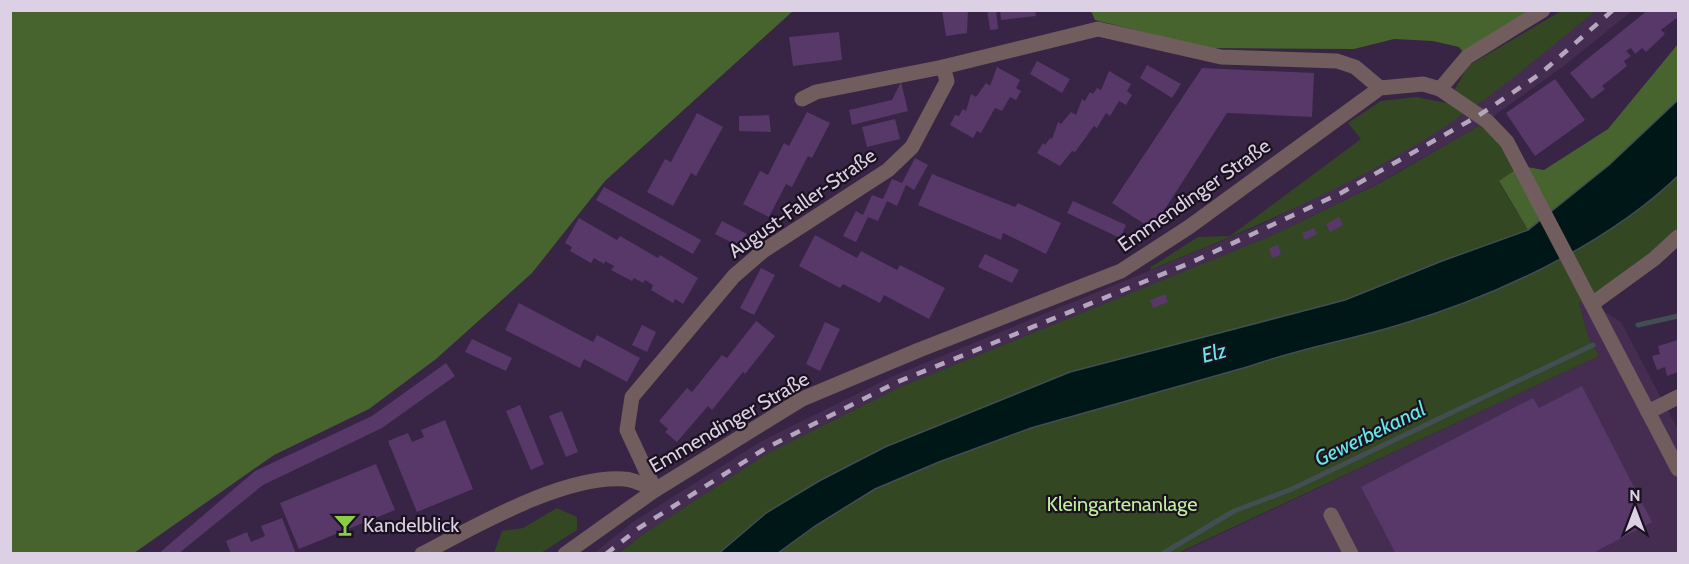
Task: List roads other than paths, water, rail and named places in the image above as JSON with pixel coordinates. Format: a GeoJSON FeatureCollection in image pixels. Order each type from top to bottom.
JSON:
{"type":"FeatureCollection","features":[{"type":"Feature","properties":{"kind":"street"},"geometry":{"type":"LineString","coordinates":[[1440,89],[1467,57],[1543,10]]}},
{"type":"Feature","properties":{"kind":"street"},"geometry":{"type":"LineString","coordinates":[[802,99],[816,92],[943,67],[1098,28],[1221,57],[1336,62],[1355,67],[1380,88],[1423,84],[1440,89],[1487,121],[1508,142],[1678,469]]}},
{"type":"Feature","properties":{"kind":"street","name":"August-Faller-Straße"},"geometry":{"type":"LineString","coordinates":[[655,490],[627,430],[632,397],[734,276],[763,251],[888,170],[912,147],[947,81],[943,67]]}},
{"type":"Feature","properties":{"kind":"street","name":"Emmendinger Straße"},"geometry":{"type":"LineString","coordinates":[[566,554],[655,490],[802,399],[919,350],[1121,271],[1189,227],[1380,88]]}},
{"type":"Feature","properties":{"kind":"street"},"geometry":{"type":"LineString","coordinates":[[1592,304],[1654,259],[1678,237]]}},
{"type":"Feature","properties":{"kind":"street"},"geometry":{"type":"LineString","coordinates":[[1647,412],[1678,398]]}},
{"type":"Feature","properties":{"kind":"street"},"geometry":{"type":"LineString","coordinates":[[422,554],[514,506],[596,480],[627,479],[655,490]]}},
{"type":"Feature","properties":{"kind":"street"},"geometry":{"type":"LineString","coordinates":[[1331,515],[1351,554]]}},
{"type":"Feature","properties":{"kind":"water","name":"Elz"},"geometry":{"type":"Polygon","coordinates":[[[1678,100],[1678,176],[1649,201],[1584,246],[1512,283],[1475,299],[1402,324],[1031,428],[939,462],[875,489],[815,526],[778,553],[718,554],[766,513],[819,481],[885,447],[1070,372],[1345,300],[1528,230],[1609,165],[1678,100]]]}},
{"type":"Feature","properties":{"kind":"waterway","name":"Gewerbekanal"},"geometry":{"type":"LineString","coordinates":[[1638,325],[1678,316]]}},
{"type":"Feature","properties":{"kind":"waterway","name":"Gewerbekanal"},"geometry":{"type":"LineString","coordinates":[[1162,554],[1234,511],[1292,489],[1593,345]]}},
{"type":"Feature","properties":{"kind":"railway"},"geometry":{"type":"LineString","coordinates":[[606,554],[639,528],[766,448],[895,383],[1190,263],[1341,193],[1478,116],[1540,74],[1613,10]]}},
{"type":"Feature","properties":{"kind":"place","name":"Kandelblick"},"geometry":{"type":"Point","coordinates":[345,525]}},
{"type":"Feature","properties":{"kind":"park label","name":"Kleingartenanlage"},"geometry":{"type":"Point","coordinates":[1122,504]}}]}
